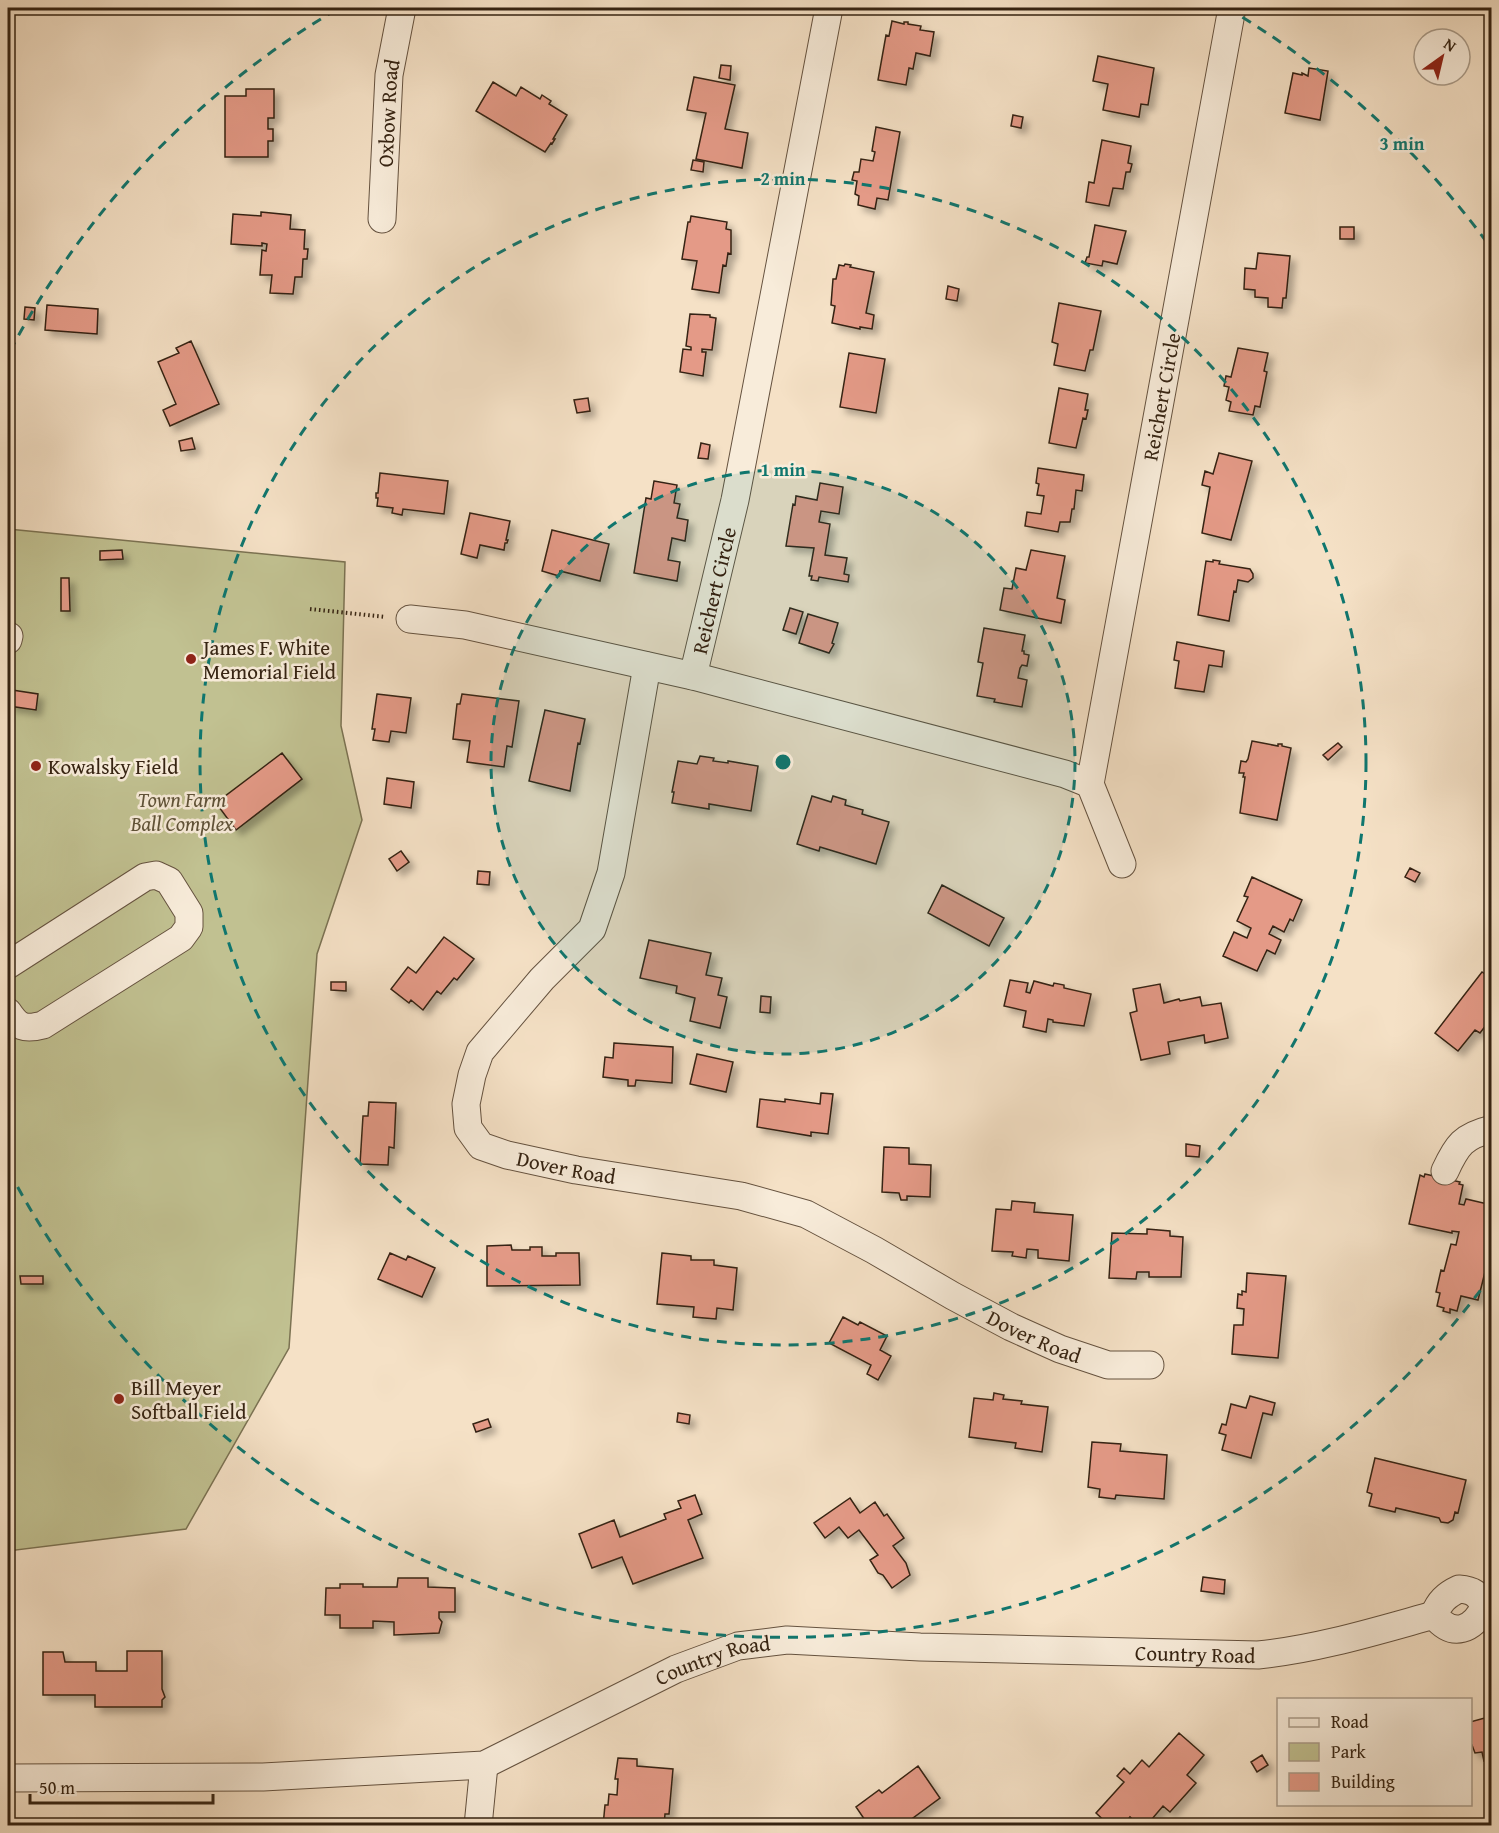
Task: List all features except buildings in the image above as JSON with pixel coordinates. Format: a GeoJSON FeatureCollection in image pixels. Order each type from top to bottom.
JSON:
{"type":"FeatureCollection","features":[{"type":"Feature","properties":{"kind":"street","name":"Oxbow Road"},"geometry":{"type":"LineString","coordinates":[[382,219],[388,75],[402,8]]}},
{"type":"Feature","properties":{"kind":"street","name":"Reichert Circle"},"geometry":{"type":"LineString","coordinates":[[693,676],[735,500],[829,8]]}},
{"type":"Feature","properties":{"kind":"street","name":"Reichert Circle"},"geometry":{"type":"LineString","coordinates":[[410,619],[465,625],[693,676],[1065,774],[1090,784],[1232,8]]}},
{"type":"Feature","properties":{"kind":"street","name":"Dover Road"},"geometry":{"type":"LineString","coordinates":[[647,666],[611,873],[592,929],[542,979],[480,1052],[466,1104],[468,1128],[481,1146],[507,1155],[576,1170],[741,1196],[806,1214],[962,1301],[1060,1349],[1108,1365],[1150,1365]]}},
{"type":"Feature","properties":{"kind":"street"},"geometry":{"type":"LineString","coordinates":[[1090,784],[1122,864]]}},
{"type":"Feature","properties":{"kind":"street"},"geometry":{"type":"LineString","coordinates":[[8,965],[145,877],[156,875],[169,881],[189,913],[189,927],[181,938],[43,1025],[30,1029],[16,1024],[8,1012]]}},
{"type":"Feature","properties":{"kind":"street"},"geometry":{"type":"LineString","coordinates":[[1445,1171],[1454,1152],[1465,1138],[1491,1129]]}},
{"type":"Feature","properties":{"kind":"street","name":"Country Road"},"geometry":{"type":"LineString","coordinates":[[8,1778],[263,1777],[484,1765],[676,1669],[738,1646],[787,1640],[920,1647],[1257,1655],[1289,1652],[1344,1640],[1434,1616]]}},
{"type":"Feature","properties":{"kind":"street"},"geometry":{"type":"LineString","coordinates":[[478,1826],[484,1765]]}},
{"type":"Feature","properties":{"kind":"path"},"geometry":{"type":"LineString","coordinates":[[310,609],[410,619]]}},
{"type":"Feature","properties":{"kind":"green space","name":"Town Farm Ball Complex"},"geometry":{"type":"Polygon","coordinates":[[[8,529],[345,562],[341,726],[362,820],[317,954],[289,1348],[186,1529],[8,1551],[8,529]]]}},
{"type":"Feature","properties":{"kind":"place","name":"James F. White Memorial Field"},"geometry":{"type":"Point","coordinates":[191,659]}},
{"type":"Feature","properties":{"kind":"place","name":"Kowalsky Field"},"geometry":{"type":"Point","coordinates":[36,766]}},
{"type":"Feature","properties":{"kind":"place","name":"Bill Meyer Softball Field"},"geometry":{"type":"Point","coordinates":[119,1399]}}]}
